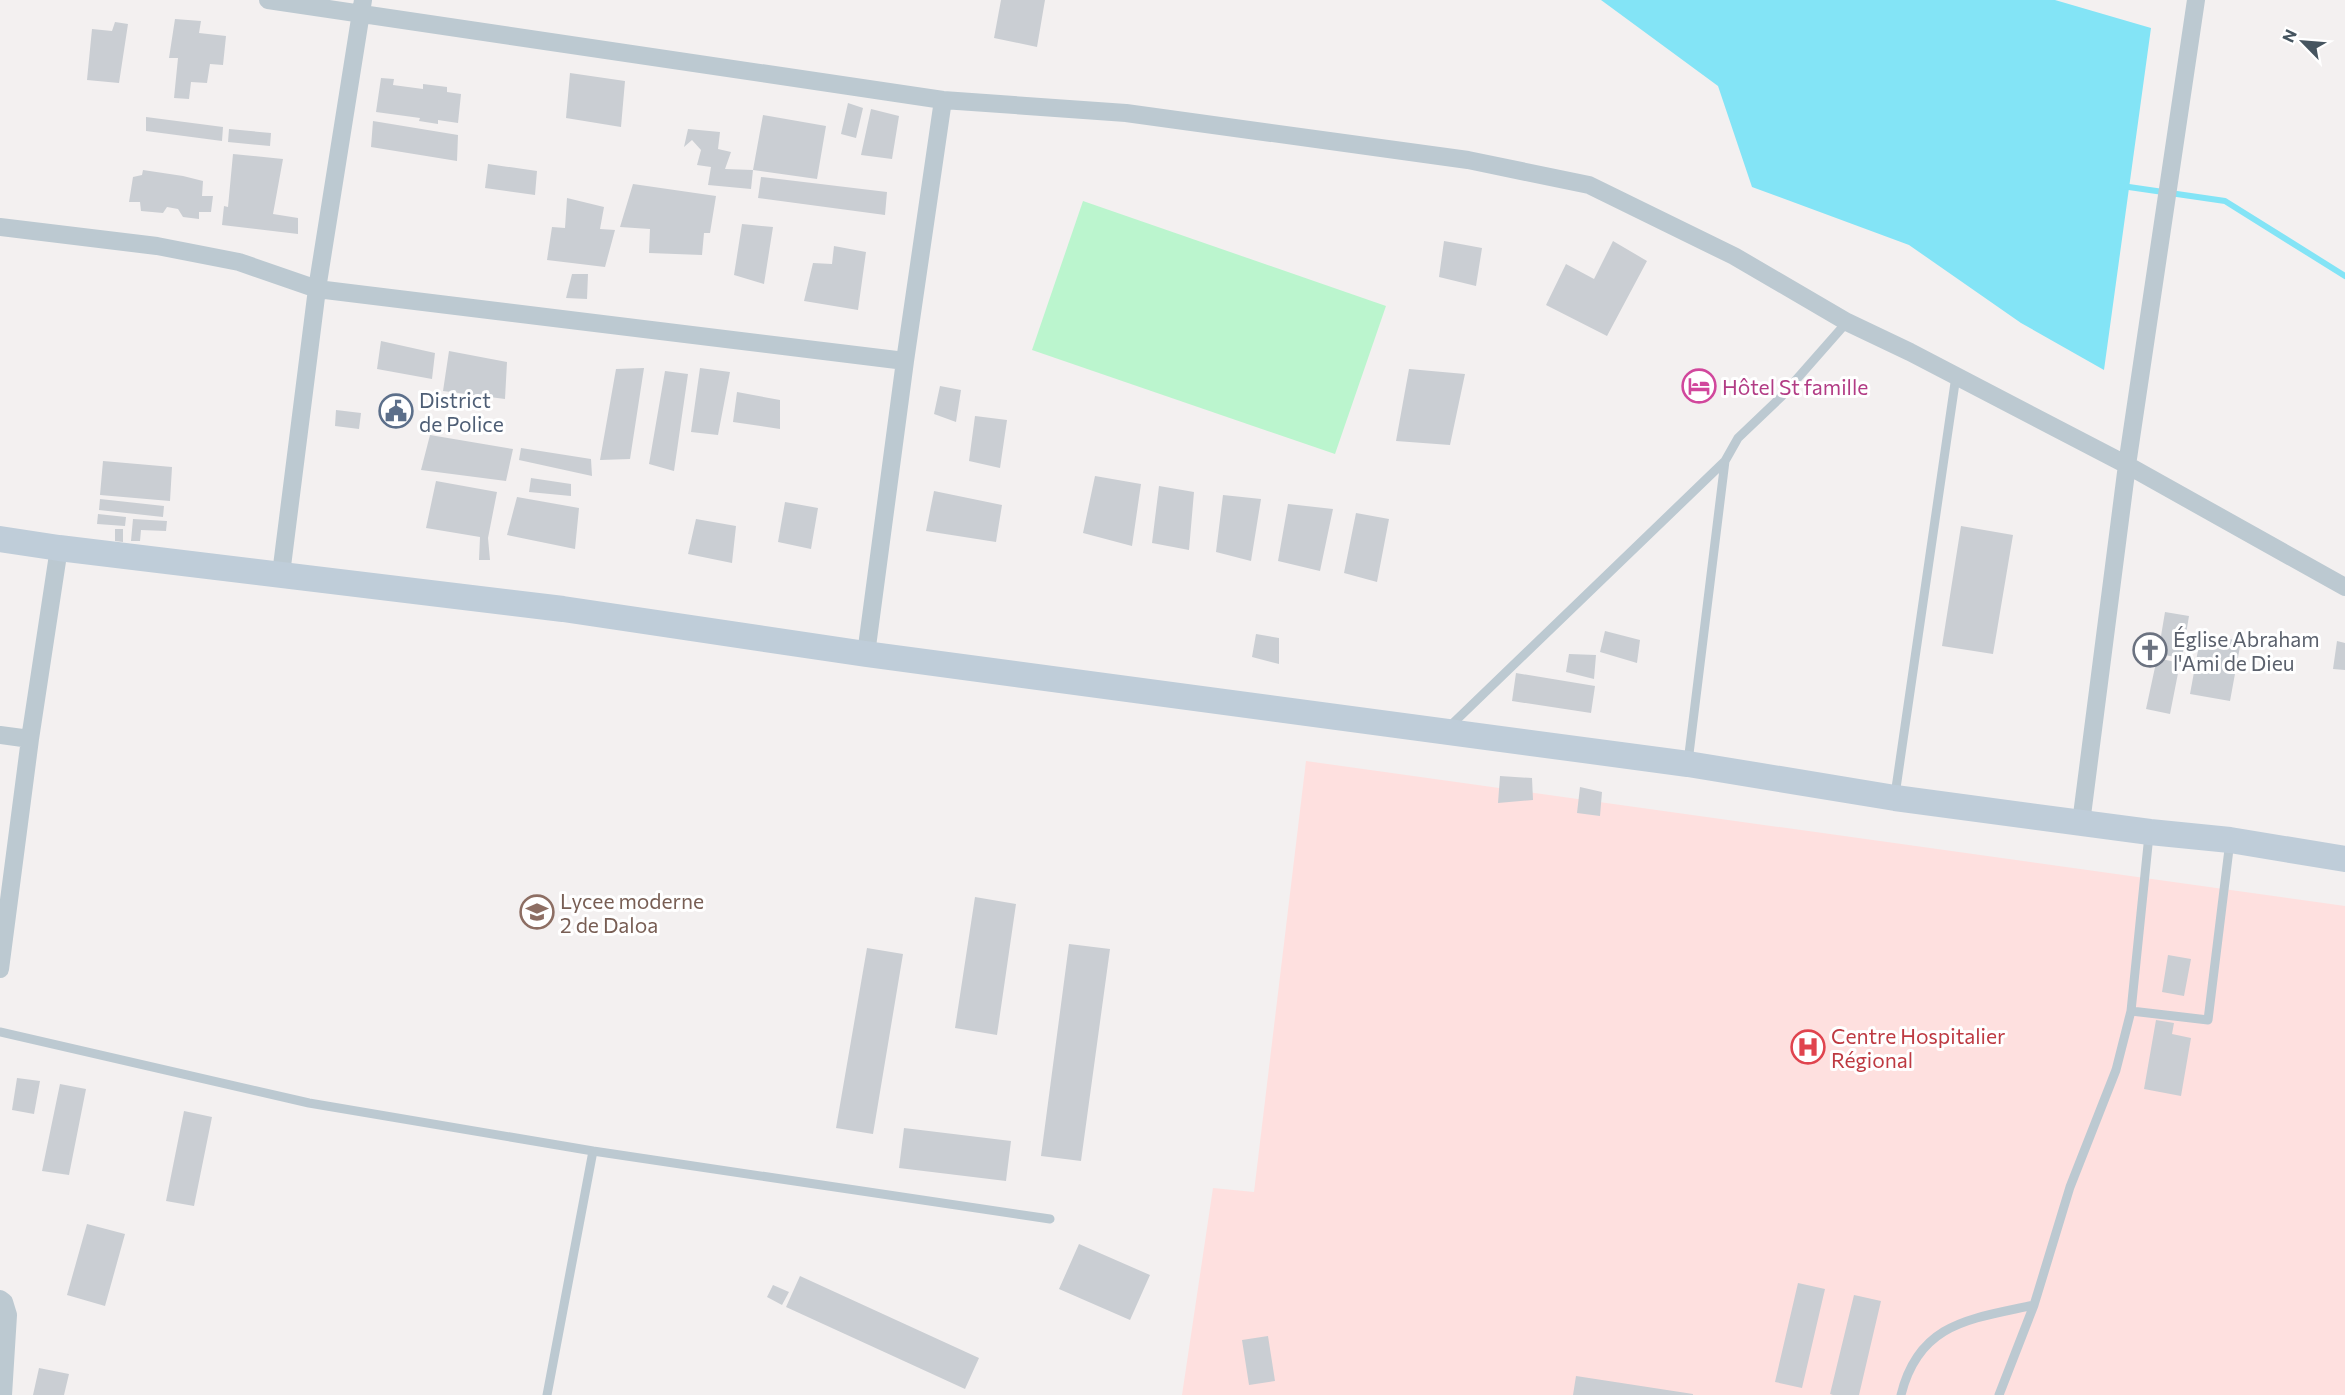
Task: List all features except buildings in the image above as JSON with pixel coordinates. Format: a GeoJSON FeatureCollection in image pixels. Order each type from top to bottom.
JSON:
{"type":"FeatureCollection","features":[{"type":"Feature","properties":{"kind":"street"},"geometry":{"type":"LineString","coordinates":[[268,0],[362,7],[944,100],[1126,113],[1468,160],[1550,175],[1589,185],[1734,256],[1847,322],[2127,465],[2345,587]]}},
{"type":"Feature","properties":{"kind":"street"},"geometry":{"type":"LineString","coordinates":[[2081,824],[2127,465],[2196,0]]}},
{"type":"Feature","properties":{"kind":"street"},"geometry":{"type":"LineString","coordinates":[[282,574],[317,289],[362,7]]}},
{"type":"Feature","properties":{"kind":"street"},"geometry":{"type":"LineString","coordinates":[[866,654],[905,361],[944,100]]}},
{"type":"Feature","properties":{"kind":"street"},"geometry":{"type":"LineString","coordinates":[[0,227],[169,248],[239,262],[317,289],[905,361]]}},
{"type":"Feature","properties":{"kind":"street"},"geometry":{"type":"LineString","coordinates":[[0,539],[563,609],[866,654],[1688,764],[1895,798],[2081,824],[2230,840],[2345,859]]}},
{"type":"Feature","properties":{"kind":"street"},"geometry":{"type":"LineString","coordinates":[[0,969],[30,739],[59,548]]}},
{"type":"Feature","properties":{"kind":"street"},"geometry":{"type":"LineString","coordinates":[[0,735],[30,739]]}},
{"type":"Feature","properties":{"kind":"street"},"geometry":{"type":"LineString","coordinates":[[0,1299],[8,1315],[3,1395]]}},
{"type":"Feature","properties":{"kind":"lane"},"geometry":{"type":"LineString","coordinates":[[1444,732],[1725,461],[1738,438],[1781,397],[1847,322]]}},
{"type":"Feature","properties":{"kind":"lane"},"geometry":{"type":"LineString","coordinates":[[1895,798],[1956,376]]}},
{"type":"Feature","properties":{"kind":"lane"},"geometry":{"type":"LineString","coordinates":[[1688,764],[1707,624],[1725,461]]}},
{"type":"Feature","properties":{"kind":"lane"},"geometry":{"type":"LineString","coordinates":[[1999,1395],[2034,1305],[2070,1187],[2116,1070],[2131,1011],[2150,832]]}},
{"type":"Feature","properties":{"kind":"lane"},"geometry":{"type":"LineString","coordinates":[[2131,1011],[2208,1020],[2230,840]]}},
{"type":"Feature","properties":{"kind":"lane"},"geometry":{"type":"LineString","coordinates":[[0,1032],[309,1103],[593,1151],[1050,1220]]}},
{"type":"Feature","properties":{"kind":"lane"},"geometry":{"type":"LineString","coordinates":[[547,1395],[593,1151]]}},
{"type":"Feature","properties":{"kind":"lane"},"geometry":{"type":"LineString","coordinates":[[1901,1395],[1915,1359],[1940,1333],[1963,1321],[2034,1305]]}},
{"type":"Feature","properties":{"kind":"shaded area","name":"Centre Hospitalier Régional"},"geometry":{"type":"Polygon","coordinates":[[[1306,761],[2345,906],[2345,1395],[1182,1395],[1213,1188],[1254,1192],[1306,761]]]}},
{"type":"Feature","properties":{"kind":"green space"},"geometry":{"type":"Polygon","coordinates":[[[1083,201],[1386,306],[1335,454],[1032,350],[1083,201]]]}},
{"type":"Feature","properties":{"kind":"water"},"geometry":{"type":"Polygon","coordinates":[[[1601,0],[2055,0],[2151,28],[2104,370],[2021,323],[1909,245],[1752,187],[1718,86],[1601,0]]]}},
{"type":"Feature","properties":{"kind":"waterway"},"geometry":{"type":"LineString","coordinates":[[2122,186],[2225,201],[2345,276]]}},
{"type":"Feature","properties":{"kind":"place","name":"Hôtel St famille"},"geometry":{"type":"Point","coordinates":[1699,386]}},
{"type":"Feature","properties":{"kind":"place","name":"District de Police"},"geometry":{"type":"Point","coordinates":[396,411]}},
{"type":"Feature","properties":{"kind":"place","name":"Église Abraham l'Ami de Dieu"},"geometry":{"type":"Point","coordinates":[2150,650]}},
{"type":"Feature","properties":{"kind":"place","name":"Lycee moderne 2 de Daloa"},"geometry":{"type":"Point","coordinates":[537,912]}},
{"type":"Feature","properties":{"kind":"place","name":"Centre Hospitalier Régional"},"geometry":{"type":"Point","coordinates":[1808,1047]}}]}
